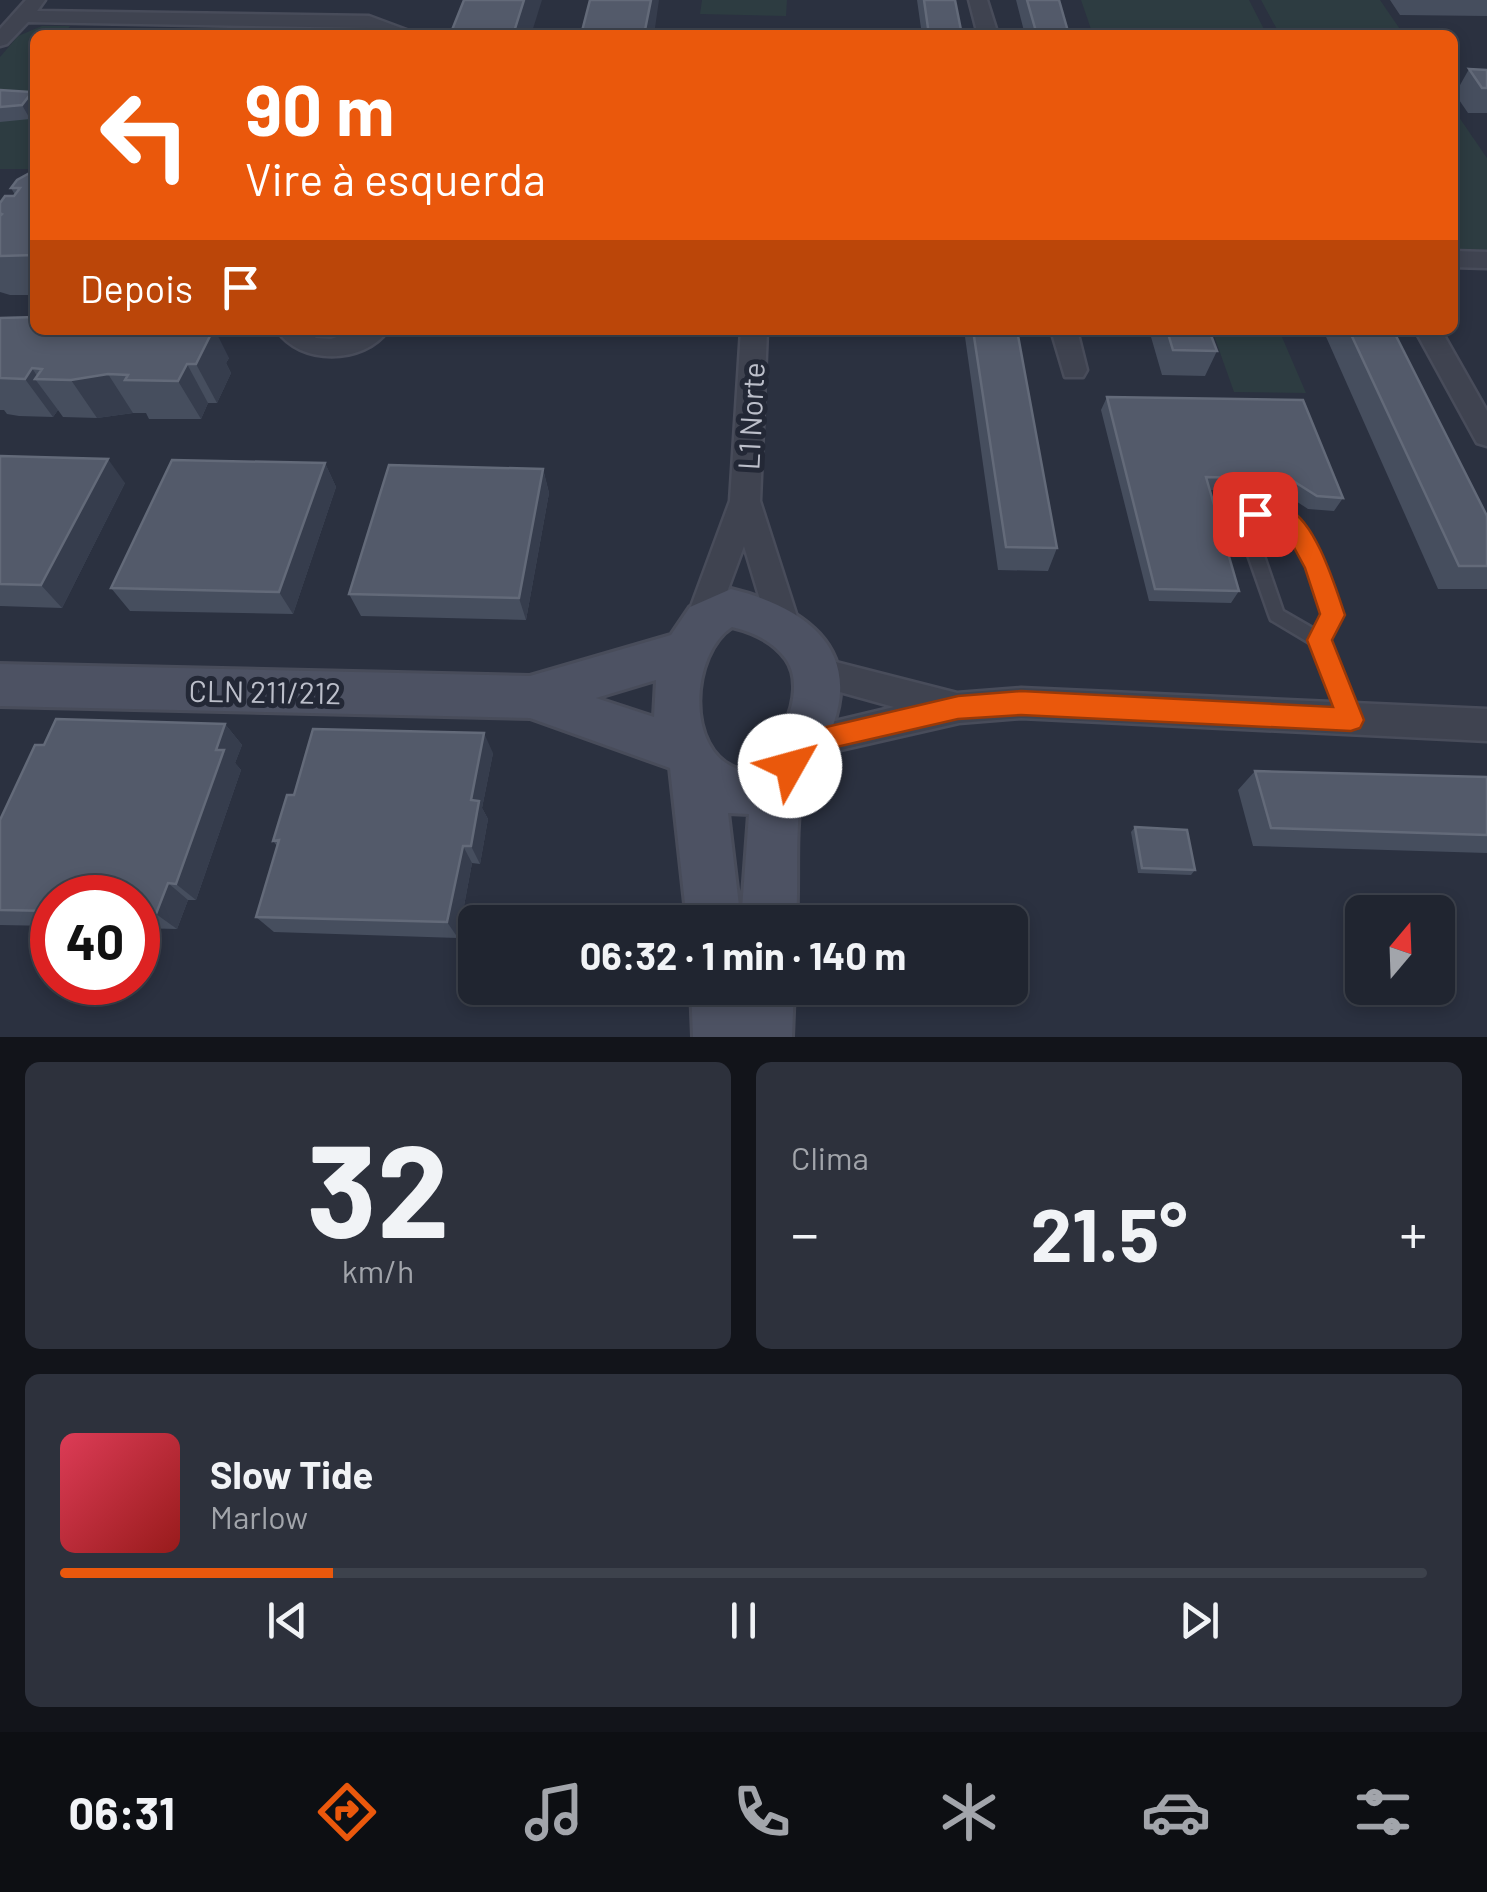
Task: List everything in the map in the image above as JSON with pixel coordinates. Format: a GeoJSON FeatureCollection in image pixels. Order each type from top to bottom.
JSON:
{"type":"FeatureCollection","features":[{"type":"Feature","properties":{"kind":"street"},"geometry":{"type":"LineString","coordinates":[[978,0],[987,30]]}},
{"type":"Feature","properties":{"kind":"street"},"geometry":{"type":"LineString","coordinates":[[0,40],[29,8],[369,22],[394,30]]}},
{"type":"Feature","properties":{"kind":"street"},"geometry":{"type":"LineString","coordinates":[[287,30],[298,20]]}},
{"type":"Feature","properties":{"kind":"street"},"geometry":{"type":"LineString","coordinates":[[1458,259],[1487,260]]}},
{"type":"Feature","properties":{"kind":"street"},"geometry":{"type":"LineString","coordinates":[[294,335],[297,340],[324,348],[356,342],[367,335]]}},
{"type":"Feature","properties":{"kind":"street","name":"L1 Norte"},"geometry":{"type":"LineString","coordinates":[[695,635],[745,501],[754,335]]}},
{"type":"Feature","properties":{"kind":"street"},"geometry":{"type":"LineString","coordinates":[[1065,335],[1074,370]]}},
{"type":"Feature","properties":{"kind":"street"},"geometry":{"type":"LineString","coordinates":[[1431,335],[1487,436]]}},
{"type":"Feature","properties":{"kind":"street","name":"L1 Norte"},"geometry":{"type":"LineString","coordinates":[[745,501],[784,626]]}},
{"type":"Feature","properties":{"kind":"street"},"geometry":{"type":"LineString","coordinates":[[711,905],[690,763],[675,699],[695,635],[732,608],[754,612],[784,626],[810,653],[816,672],[816,696],[789,761],[771,905]]}},
{"type":"Feature","properties":{"kind":"street","name":"CLN 211/212"},"geometry":{"type":"LineString","coordinates":[[530,697],[695,635]]}},
{"type":"Feature","properties":{"kind":"street"},"geometry":{"type":"LineString","coordinates":[[816,672],[958,708]]}},
{"type":"Feature","properties":{"kind":"street","name":"CLN 211/212"},"geometry":{"type":"LineString","coordinates":[[0,685],[530,697],[690,763]]}},
{"type":"Feature","properties":{"kind":"street"},"geometry":{"type":"LineString","coordinates":[[690,763],[734,793],[753,792],[789,761],[958,708],[1021,703],[1487,725]]}},
{"type":"Feature","properties":{"kind":"street"},"geometry":{"type":"LineString","coordinates":[[721,1005],[722,1037]]}},
{"type":"Feature","properties":{"kind":"street"},"geometry":{"type":"LineString","coordinates":[[763,1037],[765,1005]]}},
{"type":"Feature","properties":{"kind":"lane"},"geometry":{"type":"LineString","coordinates":[[1320,640],[1332,615],[1316,567],[1292,523],[1280,516],[1255,514],[1244,521],[1246,535],[1276,615],[1320,640],[1351,720]]}},
{"type":"Feature","properties":{"kind":"shaded area"},"geometry":{"type":"Polygon","coordinates":[[[702,0],[787,0],[786,16],[700,14],[702,0]]]}},
{"type":"Feature","properties":{"kind":"shaded area"},"geometry":{"type":"Polygon","coordinates":[[[1081,0],[1249,0],[1264,30],[1091,30],[1081,0]]]}},
{"type":"Feature","properties":{"kind":"shaded area"},"geometry":{"type":"Polygon","coordinates":[[[1261,0],[1380,0],[1401,30],[1277,30],[1261,0]]]}},
{"type":"Feature","properties":{"kind":"shaded area"},"geometry":{"type":"Polygon","coordinates":[[[42,26],[70,26],[67,30],[32,30],[42,26]]]}},
{"type":"Feature","properties":{"kind":"shaded area"},"geometry":{"type":"Polygon","coordinates":[[[30,31],[30,169],[0,169],[0,57],[18,36],[30,31]]]}},
{"type":"Feature","properties":{"kind":"shaded area"},"geometry":{"type":"Polygon","coordinates":[[[1458,116],[1487,158],[1487,253],[1458,252],[1458,116]]]}},
{"type":"Feature","properties":{"kind":"shaded area"},"geometry":{"type":"Polygon","coordinates":[[[1214,335],[1281,335],[1306,393],[1234,392],[1214,335]]]}},
{"type":"Feature","properties":{"kind":"building"},"geometry":{"type":"Polygon","coordinates":[[[464,0],[524,0],[515,30],[452,30],[464,0]]]}},
{"type":"Feature","properties":{"kind":"building"},"geometry":{"type":"Polygon","coordinates":[[[590,0],[651,0],[645,30],[582,30],[590,0]]]}},
{"type":"Feature","properties":{"kind":"building"},"geometry":{"type":"Polygon","coordinates":[[[924,0],[955,0],[961,30],[928,30],[924,0]]]}},
{"type":"Feature","properties":{"kind":"building"},"geometry":{"type":"Polygon","coordinates":[[[1027,0],[1059,0],[1068,30],[1036,30],[1027,0]]]}},
{"type":"Feature","properties":{"kind":"building"},"geometry":{"type":"Polygon","coordinates":[[[1469,69],[1487,70],[1487,88],[1482,88],[1469,69]]]}},
{"type":"Feature","properties":{"kind":"building"},"geometry":{"type":"Polygon","coordinates":[[[0,90],[30,92],[22,105],[0,107],[0,90]]]}},
{"type":"Feature","properties":{"kind":"building"},"geometry":{"type":"Polygon","coordinates":[[[30,173],[30,255],[0,256],[0,203],[20,188],[11,188],[30,173]]]}},
{"type":"Feature","properties":{"kind":"building"},"geometry":{"type":"Polygon","coordinates":[[[30,317],[30,335],[210,335],[196,364],[187,364],[178,381],[125,380],[128,375],[108,374],[71,380],[35,379],[42,369],[32,368],[25,379],[0,378],[0,318],[30,317]]]}},
{"type":"Feature","properties":{"kind":"building"},"geometry":{"type":"Polygon","coordinates":[[[974,335],[1018,335],[1057,548],[1006,547],[974,335]]]}},
{"type":"Feature","properties":{"kind":"building"},"geometry":{"type":"Polygon","coordinates":[[[1168,335],[1211,335],[1217,351],[1173,350],[1168,335]]]}},
{"type":"Feature","properties":{"kind":"building"},"geometry":{"type":"Polygon","coordinates":[[[1351,335],[1396,335],[1487,516],[1487,566],[1459,566],[1351,335]]]}},
{"type":"Feature","properties":{"kind":"building"},"geometry":{"type":"Polygon","coordinates":[[[1107,397],[1303,400],[1343,498],[1317,496],[1290,479],[1206,477],[1239,591],[1155,589],[1107,397]]]}},
{"type":"Feature","properties":{"kind":"building"},"geometry":{"type":"Polygon","coordinates":[[[0,456],[108,459],[41,585],[0,584],[0,456]]]}},
{"type":"Feature","properties":{"kind":"building"},"geometry":{"type":"Polygon","coordinates":[[[172,460],[325,463],[279,592],[111,588],[172,460]]]}},
{"type":"Feature","properties":{"kind":"building"},"geometry":{"type":"Polygon","coordinates":[[[389,465],[543,469],[519,598],[349,594],[389,465]]]}},
{"type":"Feature","properties":{"kind":"building"},"geometry":{"type":"Polygon","coordinates":[[[56,719],[225,724],[216,750],[224,750],[176,884],[168,883],[160,904],[160,875],[30,875],[30,911],[0,910],[0,820],[35,745],[44,745],[56,719]]]}},
{"type":"Feature","properties":{"kind":"building"},"geometry":{"type":"Polygon","coordinates":[[[313,729],[484,733],[471,800],[479,801],[471,846],[463,846],[447,922],[256,917],[279,840],[273,841],[287,795],[294,795],[313,729]]]}},
{"type":"Feature","properties":{"kind":"building"},"geometry":{"type":"Polygon","coordinates":[[[1255,771],[1487,777],[1487,835],[1271,828],[1255,771]]]}},
{"type":"Feature","properties":{"kind":"building"},"geometry":{"type":"Polygon","coordinates":[[[1135,827],[1187,830],[1195,870],[1142,868],[1135,827]]]}},
{"type":"Feature","properties":{"kind":"route"},"geometry":{"type":"LineString","coordinates":[[790,766],[802,743],[958,708],[1021,703],[1351,720],[1320,640],[1332,615],[1316,567],[1292,523],[1280,516],[1255,514]]}}]}
